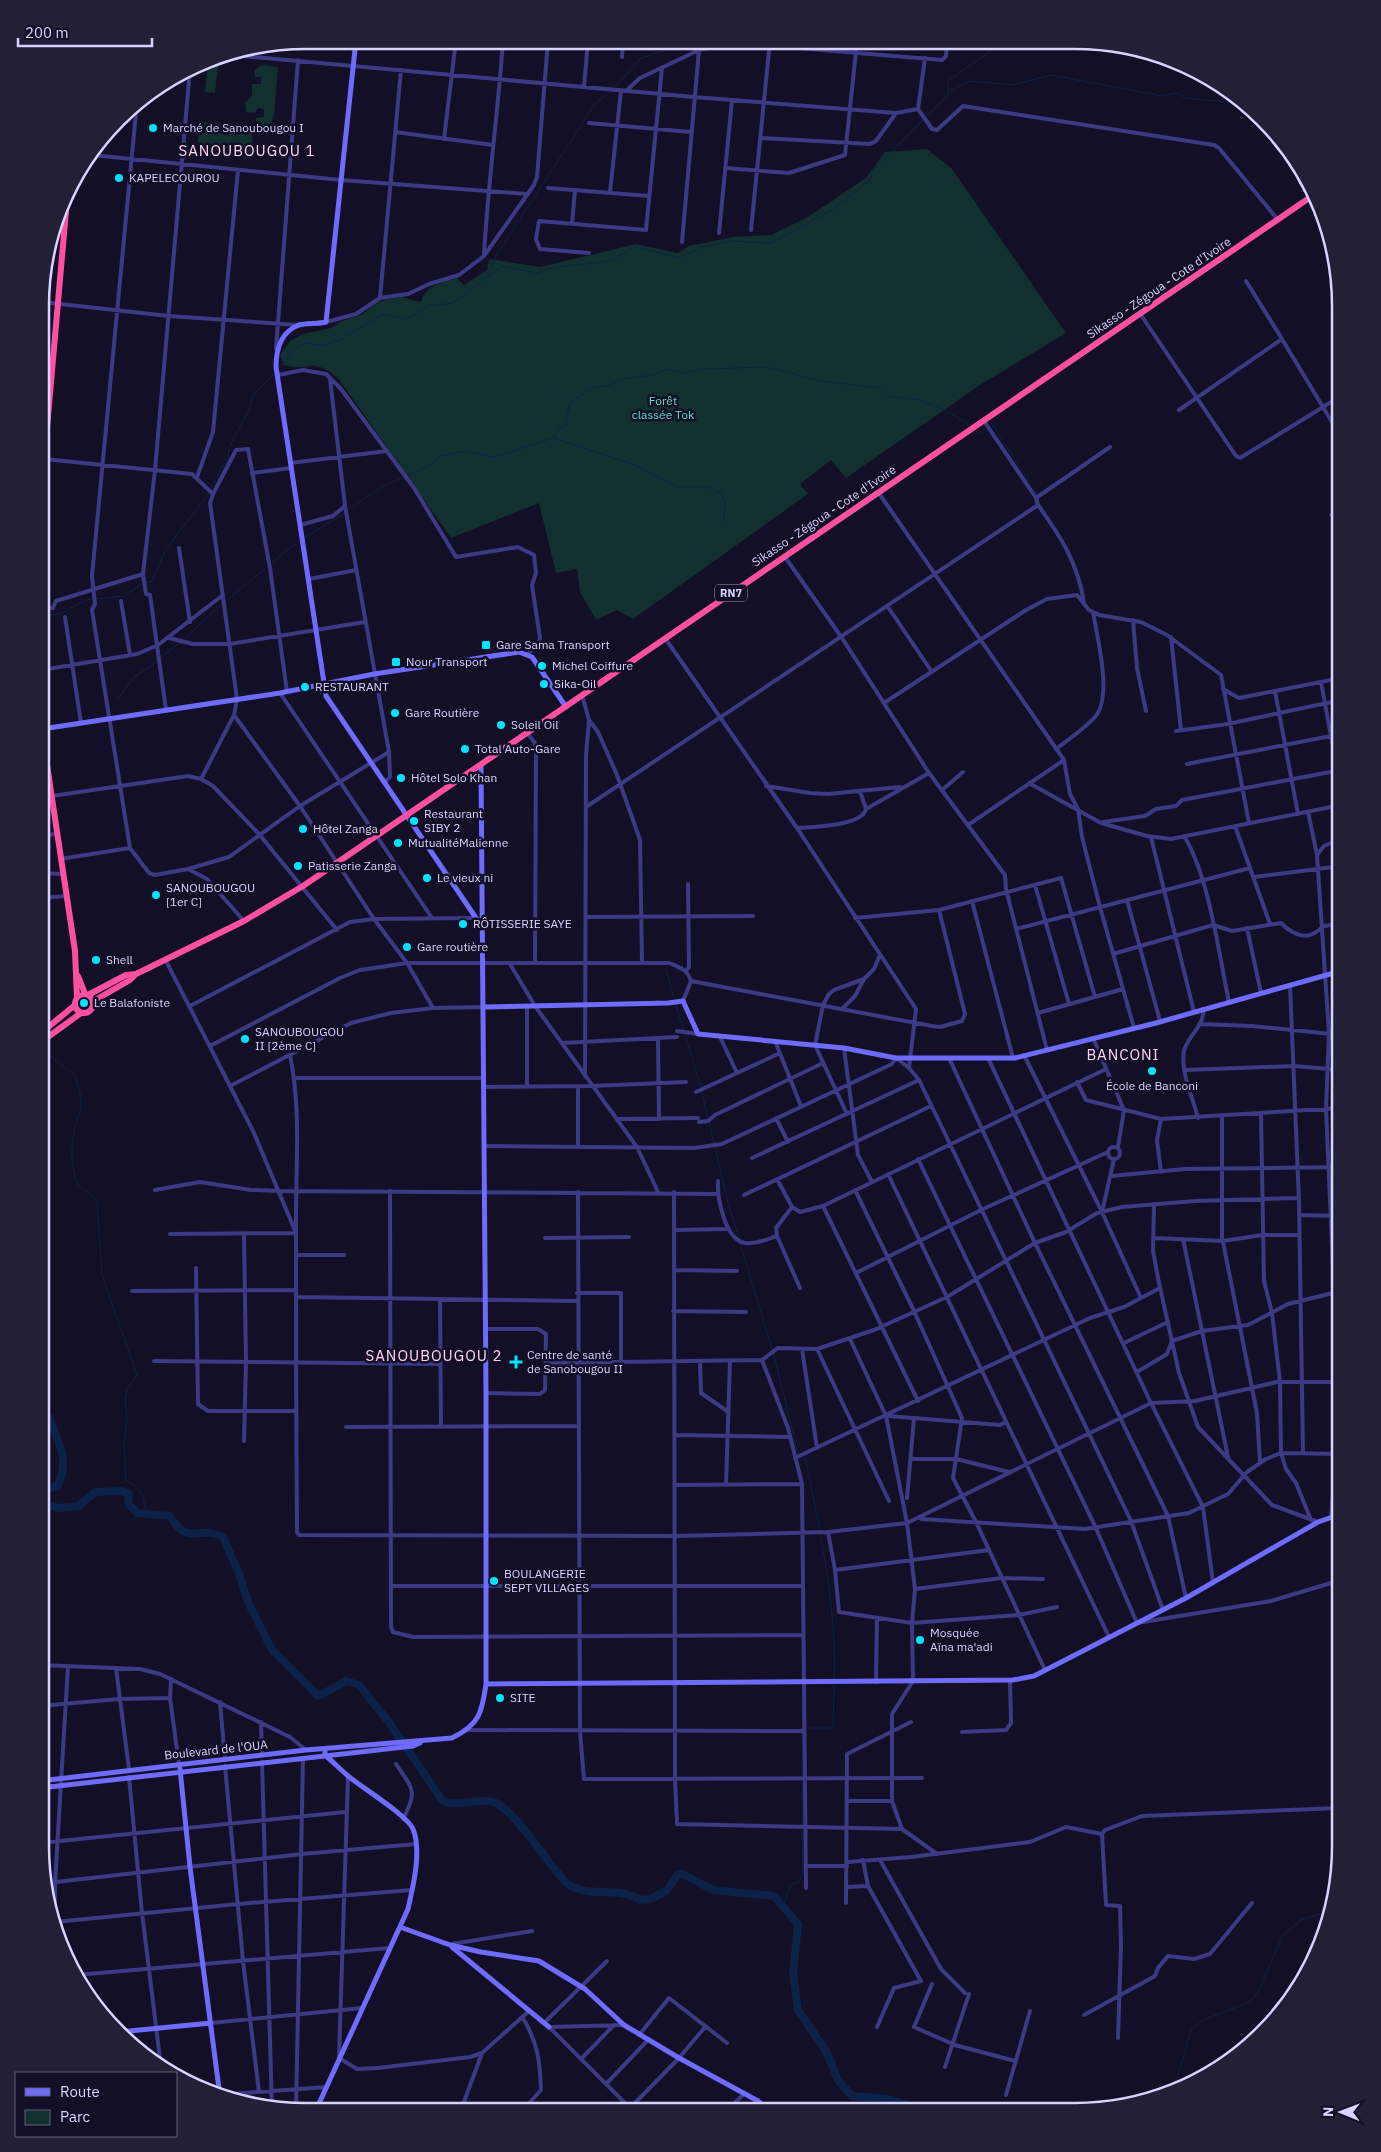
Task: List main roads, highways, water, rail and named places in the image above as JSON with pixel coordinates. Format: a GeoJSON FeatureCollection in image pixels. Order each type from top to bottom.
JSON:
{"type":"FeatureCollection","features":[{"type":"Feature","properties":{"kind":"highway","name":"Sikasso - Zégoua - Cote d'Ivoire"},"geometry":{"type":"LineString","coordinates":[[136,974],[244,921],[303,886],[1309,198]]}},
{"type":"Feature","properties":{"kind":"highway"},"geometry":{"type":"LineString","coordinates":[[49,389],[58,303],[63,220]]}},
{"type":"Feature","properties":{"kind":"highway"},"geometry":{"type":"LineString","coordinates":[[49,785],[75,951],[77,972],[76,1002],[81,1013]]}},
{"type":"Feature","properties":{"kind":"highway"},"geometry":{"type":"LineString","coordinates":[[77,972],[86,996],[92,1002]]}},
{"type":"Feature","properties":{"kind":"highway","name":"RN7"},"geometry":{"type":"LineString","coordinates":[[49,1026],[76,1002],[86,996],[126,975],[136,974]]}},
{"type":"Feature","properties":{"kind":"highway","name":"RN7"},"geometry":{"type":"LineString","coordinates":[[49,1036],[81,1013],[89,1012],[92,1002],[130,980],[136,974]]}},
{"type":"Feature","properties":{"kind":"waterway"},"geometry":{"type":"LineString","coordinates":[[615,87],[641,58],[668,49]]}},
{"type":"Feature","properties":{"kind":"waterway"},"geometry":{"type":"LineString","coordinates":[[279,368],[296,348],[305,343],[322,345],[340,340],[383,314],[407,319],[429,306],[453,303],[502,266],[538,273],[561,267],[607,261],[635,247],[679,258],[701,247],[732,241],[772,243],[835,208],[869,181],[872,171],[948,95],[948,81],[993,49]]}},
{"type":"Feature","properties":{"kind":"waterway"},"geometry":{"type":"LineString","coordinates":[[949,91],[969,81],[1013,85],[1051,75],[1162,96],[1176,93],[1186,98],[1233,103]]}},
{"type":"Feature","properties":{"kind":"waterway"},"geometry":{"type":"LineString","coordinates":[[489,275],[495,257],[595,104],[612,90]]}},
{"type":"Feature","properties":{"kind":"waterway"},"geometry":{"type":"LineString","coordinates":[[553,438],[559,429],[567,425],[566,418],[571,402],[594,387],[607,386],[627,378],[654,375],[667,369],[685,373],[702,369],[767,367],[820,381],[880,388],[888,396],[919,400],[940,408],[964,421],[968,426]]}},
{"type":"Feature","properties":{"kind":"waterway"},"geometry":{"type":"LineString","coordinates":[[146,583],[152,581],[166,549],[206,497],[228,458],[229,448],[249,409],[253,395],[275,373]]}},
{"type":"Feature","properties":{"kind":"waterway"},"geometry":{"type":"LineString","coordinates":[[992,425],[1037,494]]}},
{"type":"Feature","properties":{"kind":"waterway"},"geometry":{"type":"LineString","coordinates":[[973,433],[980,434],[986,429]]}},
{"type":"Feature","properties":{"kind":"waterway"},"geometry":{"type":"LineString","coordinates":[[348,510],[382,487],[433,464],[437,457],[465,451],[495,457],[553,438],[635,465],[677,487],[707,487],[722,494],[725,502],[724,522]]}},
{"type":"Feature","properties":{"kind":"waterway"},"geometry":{"type":"LineString","coordinates":[[304,538],[345,513]]}},
{"type":"Feature","properties":{"kind":"waterway"},"geometry":{"type":"LineString","coordinates":[[270,564],[300,540]]}},
{"type":"Feature","properties":{"kind":"waterway"},"geometry":{"type":"LineString","coordinates":[[226,601],[267,567]]}},
{"type":"Feature","properties":{"kind":"waterway"},"geometry":{"type":"LineString","coordinates":[[49,615],[60,614],[85,600],[124,596],[142,584]]}},
{"type":"Feature","properties":{"kind":"waterway"},"geometry":{"type":"LineString","coordinates":[[184,639],[223,603]]}},
{"type":"Feature","properties":{"kind":"waterway"},"geometry":{"type":"LineString","coordinates":[[160,658],[181,642]]}},
{"type":"Feature","properties":{"kind":"waterway"},"geometry":{"type":"LineString","coordinates":[[118,699],[134,677],[158,661]]}},
{"type":"Feature","properties":{"kind":"waterway"},"geometry":{"type":"LineString","coordinates":[[666,970],[674,998]]}},
{"type":"Feature","properties":{"kind":"waterway"},"geometry":{"type":"LineString","coordinates":[[676,1005],[700,1084],[727,1199],[739,1239]]}},
{"type":"Feature","properties":{"kind":"waterway"},"geometry":{"type":"LineString","coordinates":[[49,1055],[74,1074],[81,1099],[81,1108],[73,1138],[72,1163],[79,1187],[89,1192],[97,1202],[102,1275],[137,1375],[127,1390],[125,1400],[127,1418],[124,1445],[126,1481],[136,1487],[142,1494],[146,1514]]}},
{"type":"Feature","properties":{"kind":"waterway"},"geometry":{"type":"LineString","coordinates":[[740,1243],[775,1359],[797,1450],[806,1460],[822,1542],[830,1597],[833,1625],[834,1680]]}},
{"type":"Feature","properties":{"kind":"waterway"},"geometry":{"type":"LineString","coordinates":[[49,1417],[62,1451],[63,1459],[63,1468],[57,1487],[49,1488]]}},
{"type":"Feature","properties":{"kind":"waterway"},"geometry":{"type":"LineString","coordinates":[[49,1505],[58,1508],[79,1506],[95,1492],[122,1491],[129,1494],[128,1503],[137,1513],[170,1516],[183,1531],[194,1534],[214,1534],[223,1537],[239,1574],[248,1602],[272,1650],[317,1695],[321,1695],[346,1681],[359,1685],[388,1721],[442,1800],[452,1803],[488,1801],[501,1806],[517,1821],[568,1884],[585,1891],[622,1893],[640,1900],[651,1899],[667,1890],[678,1874],[683,1874],[713,1890],[774,1896],[798,1924],[793,1974],[798,2010],[826,2051],[838,2080],[852,2096],[888,2099],[901,2103]]}},
{"type":"Feature","properties":{"kind":"waterway"},"geometry":{"type":"LineString","coordinates":[[806,1728],[833,1728],[834,1684]]}},
{"type":"Feature","properties":{"kind":"waterway"},"geometry":{"type":"LineString","coordinates":[[802,1728],[802,1825]]}},
{"type":"Feature","properties":{"kind":"waterway"},"geometry":{"type":"LineString","coordinates":[[783,1907],[791,1884],[799,1882],[803,1873],[802,1829]]}},
{"type":"Feature","properties":{"kind":"waterway"},"geometry":{"type":"LineString","coordinates":[[1173,2084],[1177,2079],[1191,2030],[1203,2020],[1250,2002],[1258,1992],[1283,1935],[1301,1920],[1324,1912]]}},
{"type":"Feature","properties":{"kind":"place","name":"Marché de Sanoubougou I"},"geometry":{"type":"Point","coordinates":[153,128]}},
{"type":"Feature","properties":{"kind":"place","name":"KAPELECOUROU"},"geometry":{"type":"Point","coordinates":[119,178]}},
{"type":"Feature","properties":{"kind":"place","name":"Gare Sama Transport"},"geometry":{"type":"Point","coordinates":[486,645]}},
{"type":"Feature","properties":{"kind":"place","name":"Nour Transport"},"geometry":{"type":"Point","coordinates":[396,662]}},
{"type":"Feature","properties":{"kind":"place","name":"Michel Coiffure"},"geometry":{"type":"Point","coordinates":[542,666]}},
{"type":"Feature","properties":{"kind":"place","name":"Sika-Oil"},"geometry":{"type":"Point","coordinates":[544,684]}},
{"type":"Feature","properties":{"kind":"place","name":"RESTAURANT"},"geometry":{"type":"Point","coordinates":[305,687]}},
{"type":"Feature","properties":{"kind":"place","name":"Gare Routière"},"geometry":{"type":"Point","coordinates":[395,713]}},
{"type":"Feature","properties":{"kind":"place","name":"Soleil Oil"},"geometry":{"type":"Point","coordinates":[501,725]}},
{"type":"Feature","properties":{"kind":"place","name":"Total Auto-Gare"},"geometry":{"type":"Point","coordinates":[465,749]}},
{"type":"Feature","properties":{"kind":"place","name":"Hôtel Solo Khan"},"geometry":{"type":"Point","coordinates":[401,778]}},
{"type":"Feature","properties":{"kind":"place","name":"Restaurant SIBY 2"},"geometry":{"type":"Point","coordinates":[414,821]}},
{"type":"Feature","properties":{"kind":"place","name":"Hôtel Zanga"},"geometry":{"type":"Point","coordinates":[303,829]}},
{"type":"Feature","properties":{"kind":"place","name":"MutualitéMalienne"},"geometry":{"type":"Point","coordinates":[398,843]}},
{"type":"Feature","properties":{"kind":"place","name":"Patisserie Zanga"},"geometry":{"type":"Point","coordinates":[298,866]}},
{"type":"Feature","properties":{"kind":"place","name":"Le vieux ni"},"geometry":{"type":"Point","coordinates":[427,878]}},
{"type":"Feature","properties":{"kind":"place","name":"SANOUBOUGOU [1er C]"},"geometry":{"type":"Point","coordinates":[156,895]}},
{"type":"Feature","properties":{"kind":"place","name":"RÔTISSERIE SAYE"},"geometry":{"type":"Point","coordinates":[463,924]}},
{"type":"Feature","properties":{"kind":"place","name":"Gare routière"},"geometry":{"type":"Point","coordinates":[407,947]}},
{"type":"Feature","properties":{"kind":"place","name":"Shell"},"geometry":{"type":"Point","coordinates":[96,960]}},
{"type":"Feature","properties":{"kind":"place","name":"Le Balafoniste"},"geometry":{"type":"Point","coordinates":[84,1003]}},
{"type":"Feature","properties":{"kind":"place","name":"SANOUBOUGOU II [2ème C]"},"geometry":{"type":"Point","coordinates":[245,1039]}},
{"type":"Feature","properties":{"kind":"place","name":"École de Banconi"},"geometry":{"type":"Point","coordinates":[1152,1071]}},
{"type":"Feature","properties":{"kind":"place","name":"Centre de santé de Sanobougou II"},"geometry":{"type":"Point","coordinates":[516,1362]}},
{"type":"Feature","properties":{"kind":"place","name":"BOULANGERIE SEPT VILLAGES"},"geometry":{"type":"Point","coordinates":[494,1581]}},
{"type":"Feature","properties":{"kind":"place","name":"Mosquée Aïna ma'adi"},"geometry":{"type":"Point","coordinates":[920,1640]}},
{"type":"Feature","properties":{"kind":"place","name":"SITE"},"geometry":{"type":"Point","coordinates":[500,1698]}},
{"type":"Feature","properties":{"kind":"district","name":"SANOUBOUGOU 1"},"geometry":{"type":"Point","coordinates":[247,151]}},
{"type":"Feature","properties":{"kind":"district","name":"BANCONI"},"geometry":{"type":"Point","coordinates":[1123,1055]}},
{"type":"Feature","properties":{"kind":"district","name":"SANOUBOUGOU 2"},"geometry":{"type":"Point","coordinates":[434,1356]}},
{"type":"Feature","properties":{"kind":"park label","name":"Forêt classée Tok"},"geometry":{"type":"Point","coordinates":[663,408]}}]}
